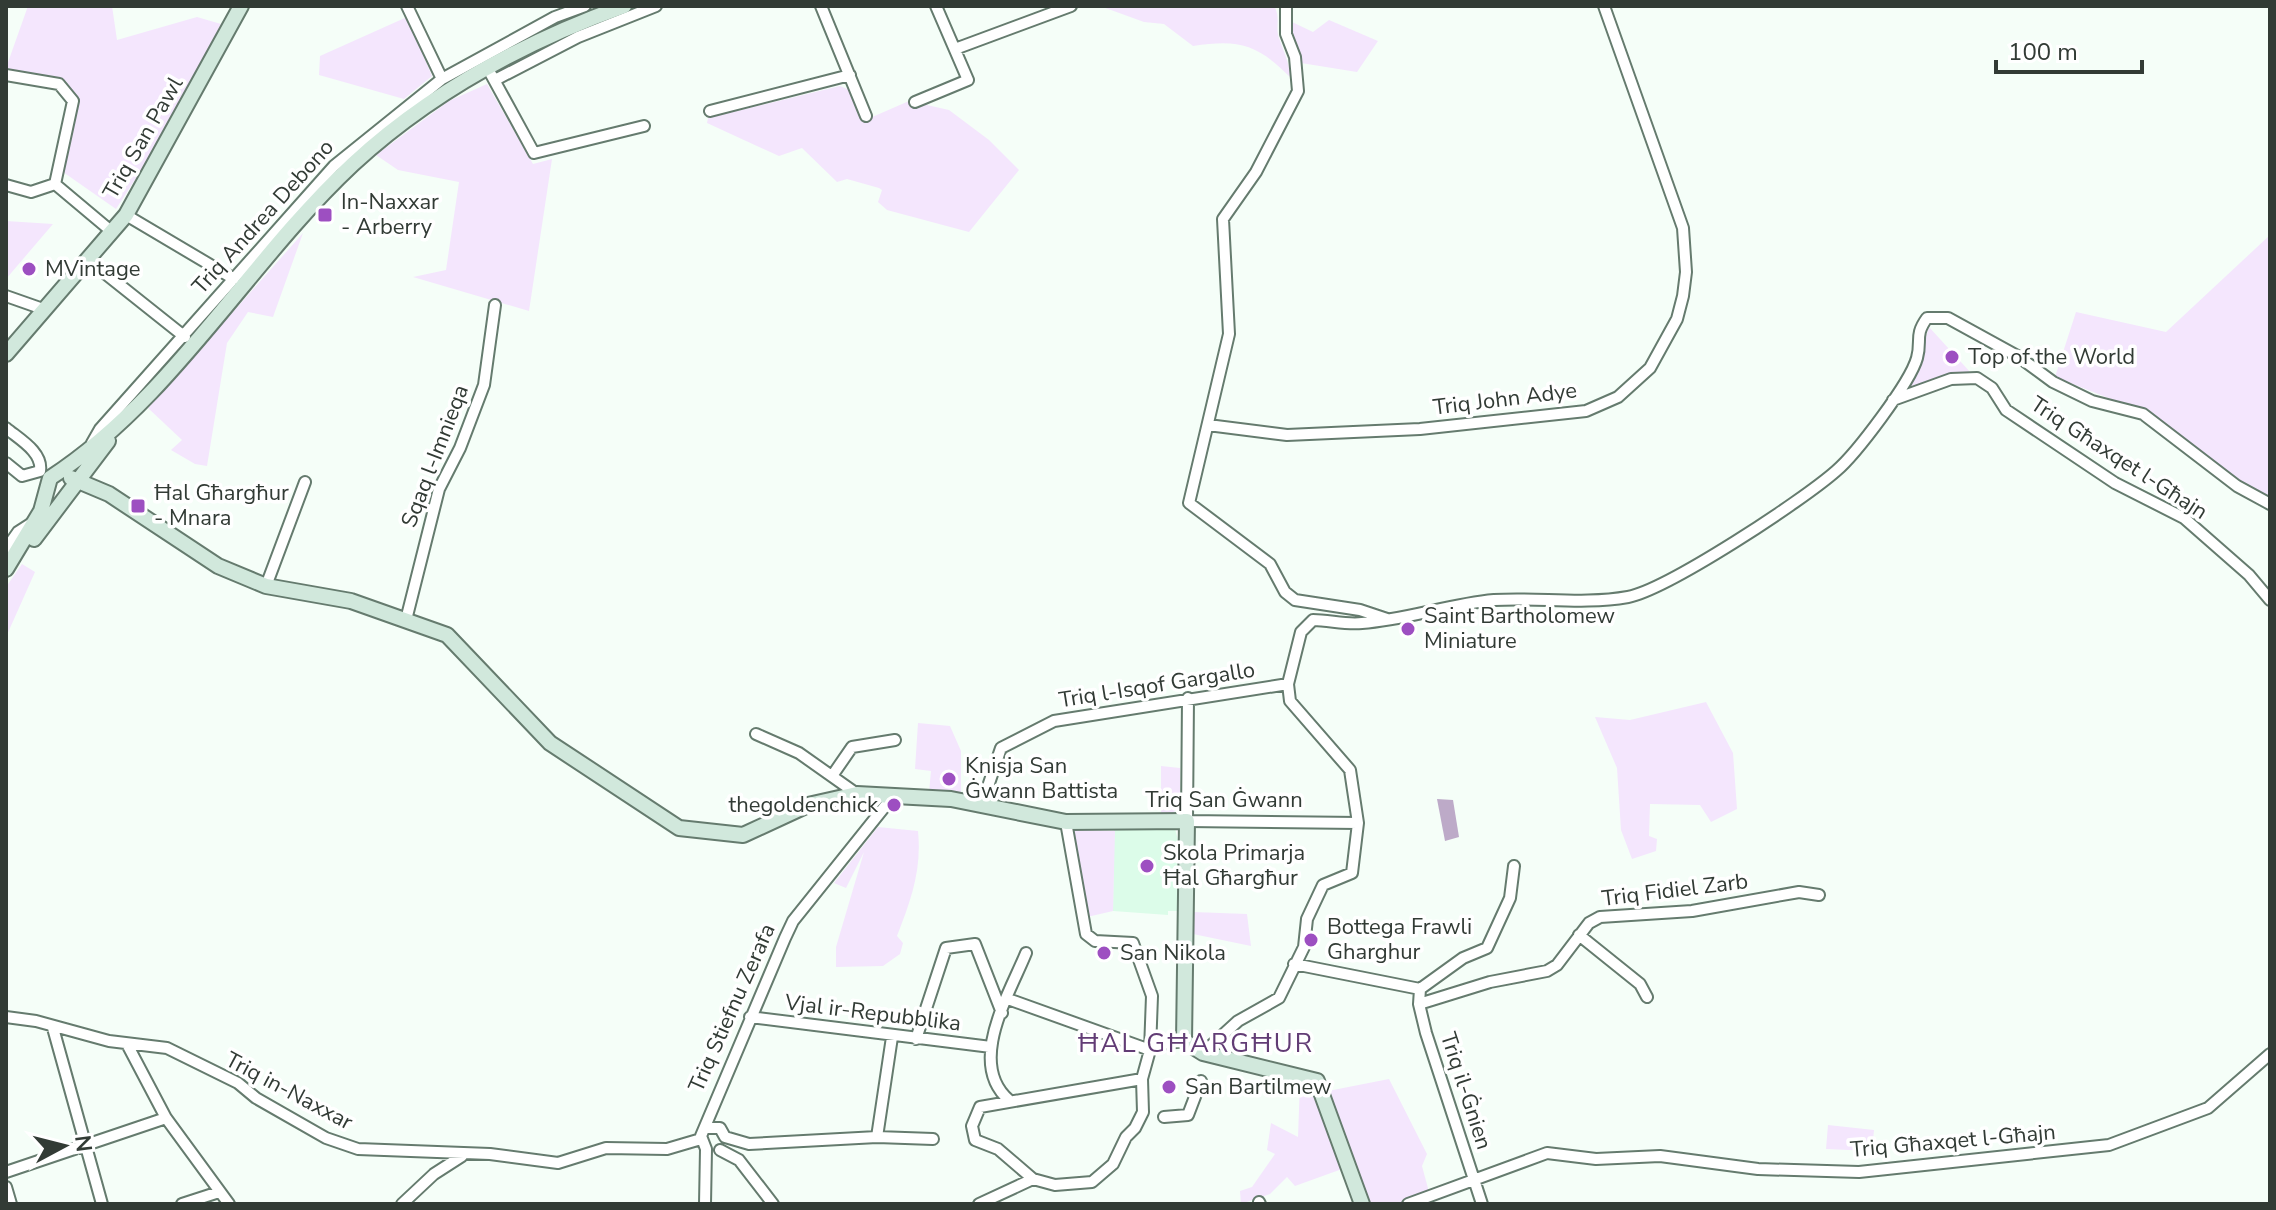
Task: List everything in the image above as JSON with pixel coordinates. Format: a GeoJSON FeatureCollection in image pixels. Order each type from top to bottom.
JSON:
{"type":"FeatureCollection","features":[{"type":"Feature","properties":{"kind":"street","name":"Triq San Pawl"},"geometry":{"type":"LineString","coordinates":[[6,354],[126,215],[241,6]]}},
{"type":"Feature","properties":{"kind":"street"},"geometry":{"type":"LineString","coordinates":[[407,6],[442,79]]}},
{"type":"Feature","properties":{"kind":"street","name":"Triq Andrea Debono"},"geometry":{"type":"LineString","coordinates":[[92,453],[100,429],[334,166],[442,79],[555,17],[585,6]]}},
{"type":"Feature","properties":{"kind":"street","name":"Triq Andrea Debono"},"geometry":{"type":"LineString","coordinates":[[491,73],[563,28],[624,6]]}},
{"type":"Feature","properties":{"kind":"street","name":"Triq Andrea Debono"},"geometry":{"type":"LineString","coordinates":[[71,484],[92,453],[196,345],[305,214],[354,164],[446,90],[656,6]]}},
{"type":"Feature","properties":{"kind":"street"},"geometry":{"type":"LineString","coordinates":[[821,6],[866,116]]}},
{"type":"Feature","properties":{"kind":"street"},"geometry":{"type":"LineString","coordinates":[[915,102],[968,80],[936,6]]}},
{"type":"Feature","properties":{"kind":"street"},"geometry":{"type":"LineString","coordinates":[[955,49],[1071,6]]}},
{"type":"Feature","properties":{"kind":"street"},"geometry":{"type":"LineString","coordinates":[[1286,6],[1286,34],[1295,57],[1298,91],[1256,172],[1223,219],[1229,334],[1194,471],[1189,503],[1270,564],[1285,592],[1295,600],[1360,610],[1389,619]]}},
{"type":"Feature","properties":{"kind":"street","name":"Triq John Adye"},"geometry":{"type":"LineString","coordinates":[[1208,425],[1287,435],[1420,429],[1586,411],[1618,397],[1650,368],[1677,319],[1683,296],[1686,272],[1683,228],[1604,6]]}},
{"type":"Feature","properties":{"kind":"street"},"geometry":{"type":"LineString","coordinates":[[491,73],[534,153],[644,126]]}},
{"type":"Feature","properties":{"kind":"street"},"geometry":{"type":"LineString","coordinates":[[6,75],[59,84],[73,101],[55,184]]}},
{"type":"Feature","properties":{"kind":"street"},"geometry":{"type":"LineString","coordinates":[[710,111],[850,75]]}},
{"type":"Feature","properties":{"kind":"street"},"geometry":{"type":"LineString","coordinates":[[6,185],[31,192],[55,184]]}},
{"type":"Feature","properties":{"kind":"street"},"geometry":{"type":"LineString","coordinates":[[55,184],[111,231]]}},
{"type":"Feature","properties":{"kind":"street"},"geometry":{"type":"LineString","coordinates":[[126,215],[234,279]]}},
{"type":"Feature","properties":{"kind":"street"},"geometry":{"type":"LineString","coordinates":[[87,259],[185,337]]}},
{"type":"Feature","properties":{"kind":"street"},"geometry":{"type":"LineString","coordinates":[[6,296],[43,309]]}},
{"type":"Feature","properties":{"kind":"street","name":"Sqaq l-Imnieqa"},"geometry":{"type":"LineString","coordinates":[[406,620],[439,489],[460,448],[484,385],[495,305]]}},
{"type":"Feature","properties":{"kind":"street"},"geometry":{"type":"LineString","coordinates":[[1203,1053],[1238,1021],[1279,998],[1304,947],[1307,919],[1323,885],[1352,873],[1358,823],[1350,770],[1290,701],[1288,684],[1304,626],[1313,620],[1359,624],[1446,605],[1493,600],[1564,602],[1629,597],[1658,585],[1735,541],[1837,471],[1893,400],[1917,358],[1917,331],[1927,318],[1948,318],[2019,357],[2053,382],[2092,401],[2143,414],[2237,486],[2270,504]]}},
{"type":"Feature","properties":{"kind":"street","name":"Triq Għaxqet l-Għajn"},"geometry":{"type":"LineString","coordinates":[[1893,400],[1951,379],[1977,378],[1992,388],[2006,410],[2115,483],[2184,518],[2249,575],[2270,600]]}},
{"type":"Feature","properties":{"kind":"street"},"geometry":{"type":"LineString","coordinates":[[6,428],[38,455],[41,464],[40,471],[22,476],[6,463]]}},
{"type":"Feature","properties":{"kind":"street"},"geometry":{"type":"LineString","coordinates":[[92,453],[93,478],[112,496]]}},
{"type":"Feature","properties":{"kind":"street"},"geometry":{"type":"LineString","coordinates":[[6,569],[35,521],[50,478],[112,496]]}},
{"type":"Feature","properties":{"kind":"street"},"geometry":{"type":"LineString","coordinates":[[266,586],[305,482]]}},
{"type":"Feature","properties":{"kind":"street"},"geometry":{"type":"LineString","coordinates":[[46,490],[53,498],[71,484]]}},
{"type":"Feature","properties":{"kind":"street"},"geometry":{"type":"LineString","coordinates":[[6,576],[71,484]]}},
{"type":"Feature","properties":{"kind":"street","name":"Triq San Ġwann"},"geometry":{"type":"LineString","coordinates":[[112,496],[218,566],[266,586],[351,601],[447,635],[550,743],[679,828],[743,835],[808,805],[857,794],[982,804],[1066,822],[1358,823]]}},
{"type":"Feature","properties":{"kind":"street"},"geometry":{"type":"LineString","coordinates":[[6,549],[18,532],[35,521]]}},
{"type":"Feature","properties":{"kind":"street","name":"Triq l-Isqof Gargallo"},"geometry":{"type":"LineString","coordinates":[[982,804],[1001,748],[1054,721],[1288,684]]}},
{"type":"Feature","properties":{"kind":"street"},"geometry":{"type":"LineString","coordinates":[[1184,1041],[1188,698]]}},
{"type":"Feature","properties":{"kind":"street"},"geometry":{"type":"LineString","coordinates":[[756,734],[799,753],[857,794]]}},
{"type":"Feature","properties":{"kind":"street"},"geometry":{"type":"LineString","coordinates":[[832,776],[852,747],[895,740]]}},
{"type":"Feature","properties":{"kind":"street","name":"Triq Stiefnu Zerafa"},"geometry":{"type":"LineString","coordinates":[[704,1144],[709,1111],[793,921],[894,795]]}},
{"type":"Feature","properties":{"kind":"street"},"geometry":{"type":"LineString","coordinates":[[1066,822],[1086,934],[1095,941],[1133,943],[1151,985],[1150,1050],[1142,1079],[1143,1112],[1113,1164],[1092,1182],[1055,1185],[1033,1179],[998,1149],[975,1140],[972,1126],[980,1107],[1142,1079]]}},
{"type":"Feature","properties":{"kind":"street"},"geometry":{"type":"LineString","coordinates":[[1294,964],[1420,989],[1463,958],[1487,948],[1510,898],[1514,866]]}},
{"type":"Feature","properties":{"kind":"street","name":"Triq Fidiel Zarb"},"geometry":{"type":"LineString","coordinates":[[1419,1004],[1490,982],[1547,971],[1557,965],[1589,923],[1600,917],[1692,911],[1799,892],[1819,895]]}},
{"type":"Feature","properties":{"kind":"street"},"geometry":{"type":"LineString","coordinates":[[1579,935],[1640,984],[1647,997]]}},
{"type":"Feature","properties":{"kind":"street"},"geometry":{"type":"LineString","coordinates":[[916,1039],[946,948],[975,944],[1002,1013]]}},
{"type":"Feature","properties":{"kind":"street"},"geometry":{"type":"LineString","coordinates":[[1009,1100],[996,1078],[991,1047],[1026,953]]}},
{"type":"Feature","properties":{"kind":"street","name":"Triq il-Ġnien"},"geometry":{"type":"LineString","coordinates":[[1420,989],[1419,1004],[1482,1204]]}},
{"type":"Feature","properties":{"kind":"street"},"geometry":{"type":"LineString","coordinates":[[1008,999],[1150,1050]]}},
{"type":"Feature","properties":{"kind":"street","name":"Triq in-Naxxar"},"geometry":{"type":"LineString","coordinates":[[6,1017],[36,1021],[53,1028],[127,1044],[167,1048],[238,1083],[256,1098],[326,1138],[358,1149],[490,1154],[558,1163],[606,1148],[667,1149],[704,1144],[720,1150]]}},
{"type":"Feature","properties":{"kind":"street","name":"Vjal ir-Repubblika"},"geometry":{"type":"LineString","coordinates":[[750,1017],[991,1047]]}},
{"type":"Feature","properties":{"kind":"street"},"geometry":{"type":"LineString","coordinates":[[53,1028],[102,1204]]}},
{"type":"Feature","properties":{"kind":"street"},"geometry":{"type":"LineString","coordinates":[[877,1137],[892,1037]]}},
{"type":"Feature","properties":{"kind":"street"},"geometry":{"type":"LineString","coordinates":[[1150,1050],[1160,1044],[1184,1041],[1203,1053],[1317,1081],[1362,1204]]}},
{"type":"Feature","properties":{"kind":"street"},"geometry":{"type":"LineString","coordinates":[[127,1044],[166,1118],[229,1204]]}},
{"type":"Feature","properties":{"kind":"street","name":"Triq Għaxqet l-Għajn"},"geometry":{"type":"LineString","coordinates":[[1408,1204],[1474,1177],[1547,1153],[1596,1159],[1660,1156],[1758,1169],[1859,1172],[2109,1145],[2208,1108],[2270,1054]]}},
{"type":"Feature","properties":{"kind":"street"},"geometry":{"type":"LineString","coordinates":[[1164,1117],[1188,1115],[1201,1081]]}},
{"type":"Feature","properties":{"kind":"street"},"geometry":{"type":"LineString","coordinates":[[6,1172],[166,1118]]}},
{"type":"Feature","properties":{"kind":"street"},"geometry":{"type":"LineString","coordinates":[[707,1128],[720,1128],[725,1137],[749,1144],[877,1137],[933,1139]]}},
{"type":"Feature","properties":{"kind":"street"},"geometry":{"type":"LineString","coordinates":[[725,1137],[720,1150],[739,1160],[773,1204]]}},
{"type":"Feature","properties":{"kind":"street"},"geometry":{"type":"LineString","coordinates":[[704,1144],[705,1204]]}},
{"type":"Feature","properties":{"kind":"street"},"geometry":{"type":"LineString","coordinates":[[402,1204],[434,1174],[464,1155]]}},
{"type":"Feature","properties":{"kind":"street"},"geometry":{"type":"LineString","coordinates":[[979,1204],[1033,1179]]}},
{"type":"Feature","properties":{"kind":"street"},"geometry":{"type":"LineString","coordinates":[[6,1187],[11,1204]]}},
{"type":"Feature","properties":{"kind":"street"},"geometry":{"type":"LineString","coordinates":[[182,1204],[219,1192]]}},
{"type":"Feature","properties":{"kind":"shaded area"},"geometry":{"type":"Polygon","coordinates":[[[28,6],[112,6],[117,40],[197,17],[221,24],[162,138],[116,209],[63,172],[76,100],[66,81],[6,68],[28,6]]]}},
{"type":"Feature","properties":{"kind":"shaded area"},"geometry":{"type":"Polygon","coordinates":[[[1100,6],[1274,6],[1290,77],[1267,57],[1246,46],[1223,43],[1193,46],[1164,24],[1144,22],[1100,6]]]}},
{"type":"Feature","properties":{"kind":"shaded area"},"geometry":{"type":"Polygon","coordinates":[[[407,17],[432,76],[404,99],[319,75],[320,56],[407,17]]]}},
{"type":"Feature","properties":{"kind":"shaded area"},"geometry":{"type":"Polygon","coordinates":[[[1329,20],[1378,41],[1357,72],[1301,63],[1290,44],[1290,21],[1313,32],[1329,20]]]}},
{"type":"Feature","properties":{"kind":"shaded area"},"geometry":{"type":"Polygon","coordinates":[[[487,84],[533,164],[552,159],[529,311],[413,277],[446,270],[459,182],[398,170],[376,155],[449,101],[487,84]]]}},
{"type":"Feature","properties":{"kind":"shaded area"},"geometry":{"type":"Polygon","coordinates":[[[840,86],[850,90],[861,116],[870,118],[909,101],[949,110],[989,140],[1019,170],[969,232],[887,210],[878,202],[882,190],[847,179],[837,182],[802,148],[779,156],[707,123],[708,118],[840,86]]]}},
{"type":"Feature","properties":{"kind":"shaded area"},"geometry":{"type":"Polygon","coordinates":[[[6,221],[53,224],[6,279],[6,221]]]}},
{"type":"Feature","properties":{"kind":"shaded area"},"geometry":{"type":"Polygon","coordinates":[[[303,233],[273,317],[248,312],[227,343],[207,466],[195,464],[171,450],[182,440],[148,408],[303,233]]]}},
{"type":"Feature","properties":{"kind":"shaded area"},"geometry":{"type":"Polygon","coordinates":[[[2270,235],[2270,499],[2245,486],[2144,412],[2055,377],[2076,312],[2166,332],[2270,235]]]}},
{"type":"Feature","properties":{"kind":"shaded area"},"geometry":{"type":"Polygon","coordinates":[[[1929,327],[1971,373],[1948,375],[1905,392],[1918,364],[1929,327]]]}},
{"type":"Feature","properties":{"kind":"shaded area"},"geometry":{"type":"Polygon","coordinates":[[[22,564],[35,572],[6,637],[6,587],[22,564]]]}},
{"type":"Feature","properties":{"kind":"shaded area"},"geometry":{"type":"Polygon","coordinates":[[[1706,702],[1733,753],[1737,809],[1711,822],[1700,805],[1650,804],[1649,836],[1657,839],[1656,851],[1632,859],[1621,830],[1617,768],[1595,717],[1630,720],[1706,702]]]}},
{"type":"Feature","properties":{"kind":"shaded area"},"geometry":{"type":"Polygon","coordinates":[[[918,723],[950,726],[961,751],[961,793],[929,792],[931,771],[915,769],[918,723]]]}},
{"type":"Feature","properties":{"kind":"shaded area"},"geometry":{"type":"Polygon","coordinates":[[[1161,766],[1180,768],[1180,806],[1173,813],[1161,813],[1161,766]]]}},
{"type":"Feature","properties":{"kind":"shaded area"},"geometry":{"type":"Polygon","coordinates":[[[1437,799],[1453,800],[1459,837],[1445,841],[1437,799]]]}},
{"type":"Feature","properties":{"kind":"shaded area"},"geometry":{"type":"Polygon","coordinates":[[[878,827],[918,831],[917,872],[897,936],[903,943],[900,954],[883,966],[836,967],[836,947],[864,852],[846,888],[834,883],[878,827]]]}},
{"type":"Feature","properties":{"kind":"shaded area","name":"Skola Primarja Ħal Għargħur"},"geometry":{"type":"Polygon","coordinates":[[[1114,828],[1175,829],[1180,847],[1179,911],[1168,911],[1168,915],[1113,911],[1114,828]]]}},
{"type":"Feature","properties":{"kind":"shaded area"},"geometry":{"type":"Polygon","coordinates":[[[1074,830],[1115,831],[1113,911],[1087,917],[1074,830]]]}},
{"type":"Feature","properties":{"kind":"shaded area"},"geometry":{"type":"Polygon","coordinates":[[[1193,912],[1247,914],[1251,946],[1193,934],[1193,912]]]}},
{"type":"Feature","properties":{"kind":"shaded area"},"geometry":{"type":"Polygon","coordinates":[[[1389,1079],[1427,1154],[1422,1166],[1429,1192],[1395,1204],[1371,1204],[1328,1091],[1389,1079]]]}},
{"type":"Feature","properties":{"kind":"shaded area"},"geometry":{"type":"Polygon","coordinates":[[[1300,1082],[1311,1090],[1342,1169],[1295,1186],[1287,1177],[1270,1194],[1241,1204],[1240,1191],[1252,1187],[1275,1154],[1267,1150],[1271,1123],[1298,1137],[1300,1082]]]}},
{"type":"Feature","properties":{"kind":"shaded area"},"geometry":{"type":"Polygon","coordinates":[[[1828,1125],[1874,1130],[1872,1151],[1826,1149],[1828,1125]]]}},
{"type":"Feature","properties":{"kind":"place","name":"In-Naxxar - Arberry"},"geometry":{"type":"Point","coordinates":[325,215]}},
{"type":"Feature","properties":{"kind":"place","name":"MVintage"},"geometry":{"type":"Point","coordinates":[29,269]}},
{"type":"Feature","properties":{"kind":"place","name":"Top of the World"},"geometry":{"type":"Point","coordinates":[1952,357]}},
{"type":"Feature","properties":{"kind":"place","name":"Ħal Għargħur - Mnara"},"geometry":{"type":"Point","coordinates":[138,506]}},
{"type":"Feature","properties":{"kind":"place","name":"Saint Bartholomew Miniature"},"geometry":{"type":"Point","coordinates":[1408,629]}},
{"type":"Feature","properties":{"kind":"place","name":"Knisja San Ġwann Battista"},"geometry":{"type":"Point","coordinates":[949,779]}},
{"type":"Feature","properties":{"kind":"place","name":"thegoldenchick"},"geometry":{"type":"Point","coordinates":[894,805]}},
{"type":"Feature","properties":{"kind":"place","name":"Skola Primarja Ħal Għargħur"},"geometry":{"type":"Point","coordinates":[1147,866]}},
{"type":"Feature","properties":{"kind":"place","name":"Bottega Frawli Gharghur"},"geometry":{"type":"Point","coordinates":[1311,940]}},
{"type":"Feature","properties":{"kind":"place","name":"San Nikola"},"geometry":{"type":"Point","coordinates":[1104,953]}},
{"type":"Feature","properties":{"kind":"place","name":"San Bartilmew"},"geometry":{"type":"Point","coordinates":[1169,1087]}},
{"type":"Feature","properties":{"kind":"district","name":"ĦAL GĦARGĦUR"},"geometry":{"type":"Point","coordinates":[1196,1043]}}]}
